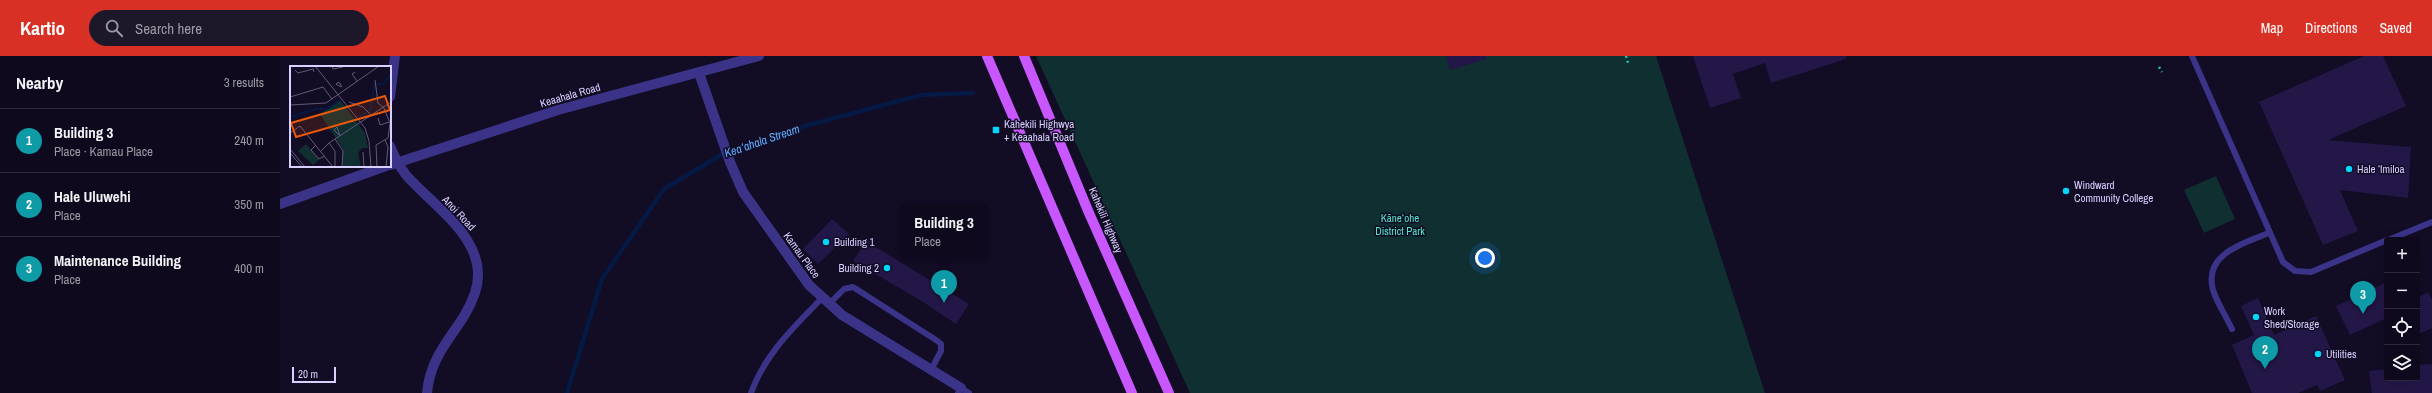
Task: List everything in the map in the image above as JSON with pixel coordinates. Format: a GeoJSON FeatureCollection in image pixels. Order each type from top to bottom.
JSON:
{"type":"FeatureCollection","features":[{"type":"Feature","properties":{"kind":"main road"},"geometry":{"type":"LineString","coordinates":[[987,56],[1132,393]]}},
{"type":"Feature","properties":{"kind":"main road","name":"Kahekili Highway"},"geometry":{"type":"LineString","coordinates":[[1024,56],[1089,213],[1169,393]]}},
{"type":"Feature","properties":{"kind":"street"},"geometry":{"type":"LineString","coordinates":[[391,89],[395,56]]}},
{"type":"Feature","properties":{"kind":"street","name":"Keaahala Road"},"geometry":{"type":"LineString","coordinates":[[394,163],[558,110],[759,56]]}},
{"type":"Feature","properties":{"kind":"street","name":"Kamau Place"},"geometry":{"type":"LineString","coordinates":[[699,73],[730,162],[748,201],[809,285],[825,302],[842,315],[962,391]]}},
{"type":"Feature","properties":{"kind":"street","name":"Anoi Road"},"geometry":{"type":"LineString","coordinates":[[391,150],[394,163],[462,232],[472,246],[478,264],[475,293],[436,358],[430,375],[427,393]]}},
{"type":"Feature","properties":{"kind":"street"},"geometry":{"type":"LineString","coordinates":[[280,204],[383,167]]}},
{"type":"Feature","properties":{"kind":"lane"},"geometry":{"type":"LineString","coordinates":[[2192,56],[2269,233],[2284,262],[2290,269],[2300,273],[2311,272],[2384,242]]}},
{"type":"Feature","properties":{"kind":"lane"},"geometry":{"type":"LineString","coordinates":[[2395,237],[2432,222]]}},
{"type":"Feature","properties":{"kind":"lane"},"geometry":{"type":"LineString","coordinates":[[2232,329],[2213,290],[2214,267],[2227,251],[2269,233]]}},
{"type":"Feature","properties":{"kind":"lane"},"geometry":{"type":"LineString","coordinates":[[751,393],[763,365],[772,351],[825,302],[844,288],[853,288],[941,344],[941,351],[931,370]]}},
{"type":"Feature","properties":{"kind":"path"},"geometry":{"type":"LineString","coordinates":[[1626,56],[1628,63]]}},
{"type":"Feature","properties":{"kind":"path"},"geometry":{"type":"LineString","coordinates":[[2159,67],[2162,72]]}},
{"type":"Feature","properties":{"kind":"green space","name":"Kāneʻohe District Park"},"geometry":{"type":"Polygon","coordinates":[[[1036,56],[1656,56],[1765,393],[1190,393],[1036,56]]]}},
{"type":"Feature","properties":{"kind":"green space"},"geometry":{"type":"Polygon","coordinates":[[[2216,176],[2235,219],[2204,233],[2184,190],[2216,176]]]}},
{"type":"Feature","properties":{"kind":"building"},"geometry":{"type":"Polygon","coordinates":[[[1446,56],[1486,56],[1487,59],[1450,70],[1446,56]]]}},
{"type":"Feature","properties":{"kind":"building"},"geometry":{"type":"Polygon","coordinates":[[[1693,56],[1846,56],[1846,59],[1771,83],[1765,63],[1733,74],[1741,98],[1710,108],[1693,56]]]}},
{"type":"Feature","properties":{"kind":"building","name":"Hale ‘Imiloa"},"geometry":{"type":"Polygon","coordinates":[[[2364,56],[2383,56],[2406,106],[2328,140],[2411,147],[2408,198],[2340,190],[2358,231],[2323,245],[2259,102],[2364,56]]]}},
{"type":"Feature","properties":{"kind":"building","name":"Building 1"},"geometry":{"type":"Polygon","coordinates":[[[832,219],[849,234],[818,264],[803,249],[832,219]]]}},
{"type":"Feature","properties":{"kind":"building"},"geometry":{"type":"Polygon","coordinates":[[[869,236],[869,243],[969,304],[956,324],[920,300],[853,261],[869,236]]]}},
{"type":"Feature","properties":{"kind":"building"},"geometry":{"type":"Polygon","coordinates":[[[2384,283],[2384,319],[2350,335],[2336,306],[2384,283]]]}},
{"type":"Feature","properties":{"kind":"building"},"geometry":{"type":"Polygon","coordinates":[[[2428,292],[2432,300],[2432,328],[2420,334],[2420,309],[2420,296],[2428,292]]]}},
{"type":"Feature","properties":{"kind":"building"},"geometry":{"type":"Polygon","coordinates":[[[2258,298],[2274,335],[2316,316],[2345,380],[2320,391],[2317,385],[2298,393],[2252,393],[2232,345],[2254,335],[2241,306],[2258,298]]]}},
{"type":"Feature","properties":{"kind":"building","name":"Utilities"},"geometry":{"type":"Polygon","coordinates":[[[2432,364],[2432,393],[2372,393],[2369,371],[2384,369],[2384,381],[2420,381],[2420,365],[2432,364]]]}},
{"type":"Feature","properties":{"kind":"waterway","name":"Keaʻahala Stream"},"geometry":{"type":"LineString","coordinates":[[567,393],[602,279],[664,189],[726,152],[774,139],[805,126],[921,95],[973,93]]}},
{"type":"Feature","properties":{"kind":"place","name":"Kahekili Highwya + Keaahala Road"},"geometry":{"type":"Point","coordinates":[996,130]}},
{"type":"Feature","properties":{"kind":"place","name":"Hale ‘Imiloa"},"geometry":{"type":"Point","coordinates":[2349,169]}},
{"type":"Feature","properties":{"kind":"place","name":"Windward Community College"},"geometry":{"type":"Point","coordinates":[2066,191]}},
{"type":"Feature","properties":{"kind":"place","name":"Building 1"},"geometry":{"type":"Point","coordinates":[826,242]}},
{"type":"Feature","properties":{"kind":"place","name":"Building 2"},"geometry":{"type":"Point","coordinates":[887,268]}},
{"type":"Feature","properties":{"kind":"place","name":"Building 3"},"geometry":{"type":"Point","coordinates":[944,303]}},
{"type":"Feature","properties":{"kind":"place","name":"Maintenance Building"},"geometry":{"type":"Point","coordinates":[2363,314]}},
{"type":"Feature","properties":{"kind":"place","name":"Work Shed/Storage"},"geometry":{"type":"Point","coordinates":[2256,317]}},
{"type":"Feature","properties":{"kind":"place","name":"Utilities"},"geometry":{"type":"Point","coordinates":[2318,354]}},
{"type":"Feature","properties":{"kind":"place","name":"Hale Uluwehi"},"geometry":{"type":"Point","coordinates":[2265,369]}}]}
